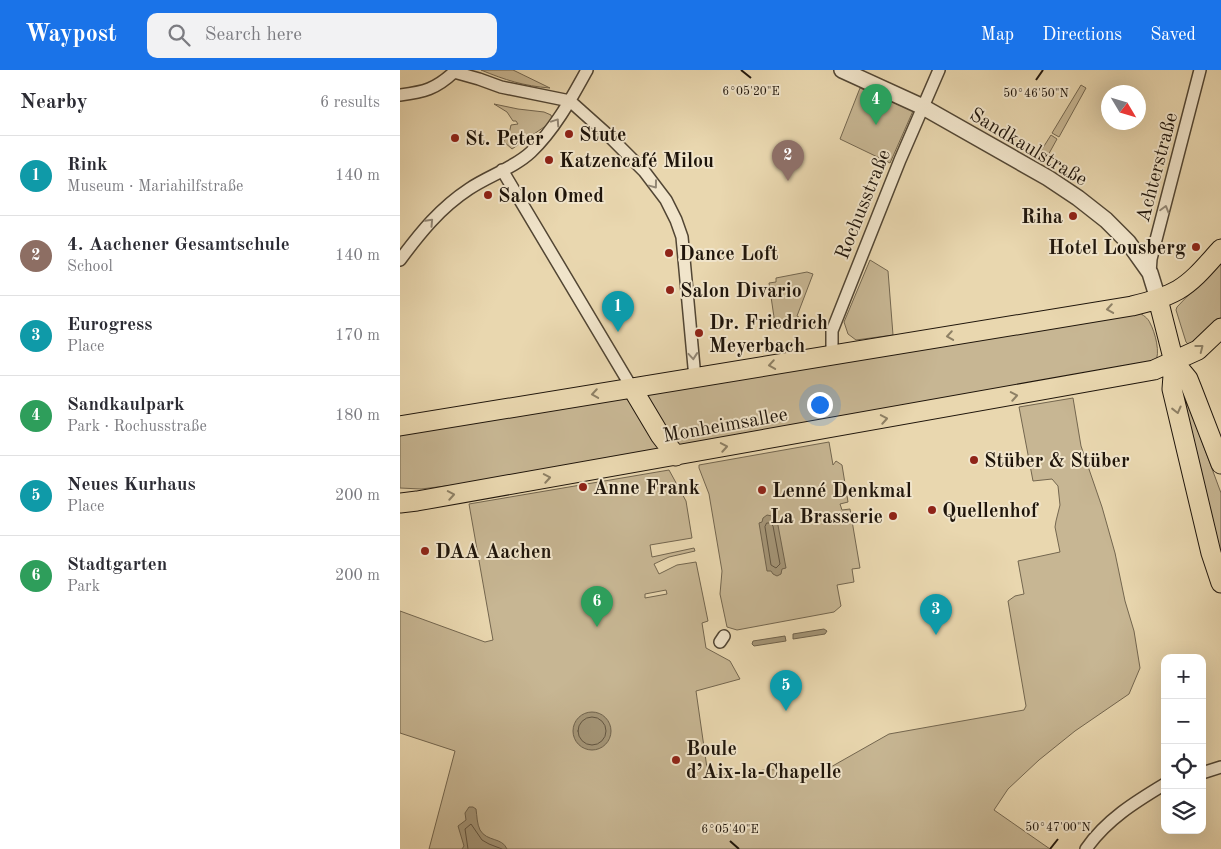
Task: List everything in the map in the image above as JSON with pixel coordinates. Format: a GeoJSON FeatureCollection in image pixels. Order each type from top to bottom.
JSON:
{"type":"FeatureCollection","features":[{"type":"Feature","properties":{"kind":"main road"},"geometry":{"type":"LineString","coordinates":[[400,426],[1132,306],[1158,299],[1187,284],[1221,249]]}},
{"type":"Feature","properties":{"kind":"main road"},"geometry":{"type":"LineString","coordinates":[[1158,299],[1174,362],[1172,389],[1211,552],[1221,583]]}},
{"type":"Feature","properties":{"kind":"main road","name":"Monheimsallee"},"geometry":{"type":"LineString","coordinates":[[400,503],[676,456],[1154,370],[1198,350],[1221,328]]}},
{"type":"Feature","properties":{"kind":"main road"},"geometry":{"type":"LineString","coordinates":[[1174,362],[1188,379],[1221,464]]}},
{"type":"Feature","properties":{"kind":"main road"},"geometry":{"type":"LineString","coordinates":[[632,388],[660,435],[676,456]]}},
{"type":"Feature","properties":{"kind":"street"},"geometry":{"type":"LineString","coordinates":[[400,260],[423,229],[438,213],[470,188],[529,154],[548,134],[570,101],[587,70]]}},
{"type":"Feature","properties":{"kind":"street","name":"Sandkaulstraße"},"geometry":{"type":"LineString","coordinates":[[842,70],[923,107],[1048,178],[1078,198],[1106,220],[1128,242],[1150,273],[1158,299]]}},
{"type":"Feature","properties":{"kind":"street","name":"Rochusstraße"},"geometry":{"type":"LineString","coordinates":[[832,355],[832,331],[900,160],[939,70]]}},
{"type":"Feature","properties":{"kind":"street","name":"Achterstraße"},"geometry":{"type":"LineString","coordinates":[[1150,273],[1151,258],[1200,70]]}},
{"type":"Feature","properties":{"kind":"street"},"geometry":{"type":"LineString","coordinates":[[400,95],[431,89],[443,83],[454,71],[501,87],[570,101],[608,135],[644,171],[666,200],[676,220],[682,237],[695,378]]}},
{"type":"Feature","properties":{"kind":"street"},"geometry":{"type":"LineString","coordinates":[[502,170],[632,388]]}},
{"type":"Feature","properties":{"kind":"street"},"geometry":{"type":"LineString","coordinates":[[1206,772],[1221,768]]}},
{"type":"Feature","properties":{"kind":"street"},"geometry":{"type":"LineString","coordinates":[[1086,849],[1095,836],[1127,806],[1161,786]]}},
{"type":"Feature","properties":{"kind":"shaded area"},"geometry":{"type":"Polygon","coordinates":[[[481,70],[513,70],[550,88],[515,82],[481,70]]]}},
{"type":"Feature","properties":{"kind":"shaded area"},"geometry":{"type":"Polygon","coordinates":[[[1081,85],[1086,88],[1059,137],[1052,133],[1081,85]]]}},
{"type":"Feature","properties":{"kind":"shaded area"},"geometry":{"type":"Polygon","coordinates":[[[860,88],[913,111],[890,163],[840,139],[860,88]]]}},
{"type":"Feature","properties":{"kind":"shaded area"},"geometry":{"type":"Polygon","coordinates":[[[494,104],[544,112],[551,115],[552,119],[550,123],[512,149],[503,141],[508,138],[511,125],[518,124],[516,121],[513,121],[507,112],[494,104]]]}},
{"type":"Feature","properties":{"kind":"shaded area"},"geometry":{"type":"Polygon","coordinates":[[[1051,135],[1057,139],[1046,159],[1039,154],[1051,135]]]}},
{"type":"Feature","properties":{"kind":"shaded area"},"geometry":{"type":"Polygon","coordinates":[[[870,260],[888,271],[893,335],[856,340],[848,334],[844,322],[870,260]]]}},
{"type":"Feature","properties":{"kind":"shaded area"},"geometry":{"type":"Polygon","coordinates":[[[1221,261],[1221,322],[1189,345],[1186,342],[1176,310],[1177,307],[1221,261]]]}},
{"type":"Feature","properties":{"kind":"shaded area"},"geometry":{"type":"Polygon","coordinates":[[[807,272],[813,274],[797,316],[802,319],[775,324],[769,283],[776,282],[776,278],[807,272]]]}},
{"type":"Feature","properties":{"kind":"shaded area"},"geometry":{"type":"Polygon","coordinates":[[[1138,312],[1148,320],[1154,332],[1157,343],[1157,358],[1155,362],[470,483],[421,489],[400,488],[400,430],[1138,312]]]}},
{"type":"Feature","properties":{"kind":"shaded area"},"geometry":{"type":"Polygon","coordinates":[[[1181,385],[1221,493],[1221,563],[1181,385]]]}},
{"type":"Feature","properties":{"kind":"shaded area"},"geometry":{"type":"Polygon","coordinates":[[[1073,398],[1081,446],[1102,507],[1115,553],[1125,601],[1134,631],[1140,668],[1129,694],[1075,731],[1039,760],[1008,789],[994,810],[1050,849],[429,849],[455,751],[400,733],[400,611],[485,642],[493,640],[469,504],[669,470],[686,501],[692,538],[650,545],[652,557],[694,548],[695,551],[669,557],[654,564],[659,574],[677,565],[696,562],[708,621],[702,623],[706,648],[730,661],[740,679],[696,691],[708,775],[764,770],[800,775],[814,774],[822,772],[889,734],[1024,710],[1026,706],[1008,601],[1015,596],[1024,594],[1018,561],[1060,552],[1055,527],[1060,505],[1058,486],[1052,479],[1033,481],[1019,407],[1073,398]],[[666,590],[645,594],[645,598],[667,594],[666,590]]]}},
{"type":"Feature","properties":{"kind":"shaded area"},"geometry":{"type":"Polygon","coordinates":[[[829,442],[833,465],[836,461],[842,465],[848,502],[840,504],[842,510],[850,509],[860,568],[852,569],[854,582],[837,585],[841,606],[834,612],[737,630],[727,627],[720,594],[722,571],[709,494],[699,465],[829,442]]]}},
{"type":"Feature","properties":{"kind":"water"},"geometry":{"type":"Polygon","coordinates":[[[767,515],[772,516],[773,520],[777,520],[786,568],[782,569],[781,574],[777,576],[771,571],[767,571],[759,523],[767,515]]]}},
{"type":"Feature","properties":{"kind":"water"},"geometry":{"type":"Polygon","coordinates":[[[824,629],[827,631],[825,634],[793,639],[793,634],[824,629]]]}},
{"type":"Feature","properties":{"kind":"water"},"geometry":{"type":"Polygon","coordinates":[[[785,636],[786,641],[754,646],[752,644],[753,641],[785,636]]]}},
{"type":"Feature","properties":{"kind":"water"},"geometry":{"type":"Polygon","coordinates":[[[592,712],[599,713],[605,718],[610,724],[610,738],[605,744],[599,749],[592,750],[585,749],[579,744],[574,738],[573,731],[574,724],[579,718],[585,713],[592,712]]]}},
{"type":"Feature","properties":{"kind":"water"},"geometry":{"type":"Polygon","coordinates":[[[469,807],[476,809],[478,825],[483,834],[502,843],[507,849],[462,849],[464,846],[458,826],[466,820],[465,813],[469,807]]]}},
{"type":"Feature","properties":{"kind":"place","name":"Sandkaulpark"},"geometry":{"type":"Point","coordinates":[876,125]}},
{"type":"Feature","properties":{"kind":"place","name":"Stute"},"geometry":{"type":"Point","coordinates":[569,134]}},
{"type":"Feature","properties":{"kind":"place","name":"St. Peter"},"geometry":{"type":"Point","coordinates":[455,138]}},
{"type":"Feature","properties":{"kind":"place","name":"Katzencafé Milou"},"geometry":{"type":"Point","coordinates":[549,160]}},
{"type":"Feature","properties":{"kind":"place","name":"4. Aachener Gesamtschule"},"geometry":{"type":"Point","coordinates":[788,181]}},
{"type":"Feature","properties":{"kind":"place","name":"Salon Omed"},"geometry":{"type":"Point","coordinates":[488,195]}},
{"type":"Feature","properties":{"kind":"place","name":"Riha"},"geometry":{"type":"Point","coordinates":[1073,216]}},
{"type":"Feature","properties":{"kind":"place","name":"Hotel Lousberg"},"geometry":{"type":"Point","coordinates":[1196,247]}},
{"type":"Feature","properties":{"kind":"place","name":"Dance Loft"},"geometry":{"type":"Point","coordinates":[669,253]}},
{"type":"Feature","properties":{"kind":"place","name":"Salon Divario"},"geometry":{"type":"Point","coordinates":[670,290]}},
{"type":"Feature","properties":{"kind":"place","name":"Rink"},"geometry":{"type":"Point","coordinates":[618,332]}},
{"type":"Feature","properties":{"kind":"place","name":"Dr. Friedrich Meyerbach"},"geometry":{"type":"Point","coordinates":[699,333]}},
{"type":"Feature","properties":{"kind":"place","name":"Stüber & Stüber"},"geometry":{"type":"Point","coordinates":[974,460]}},
{"type":"Feature","properties":{"kind":"place","name":"Anne Frank"},"geometry":{"type":"Point","coordinates":[583,487]}},
{"type":"Feature","properties":{"kind":"place","name":"Lenné Denkmal"},"geometry":{"type":"Point","coordinates":[762,490]}},
{"type":"Feature","properties":{"kind":"place","name":"Quellenhof"},"geometry":{"type":"Point","coordinates":[932,510]}},
{"type":"Feature","properties":{"kind":"place","name":"La Brasserie"},"geometry":{"type":"Point","coordinates":[893,516]}},
{"type":"Feature","properties":{"kind":"place","name":"DAA Aachen"},"geometry":{"type":"Point","coordinates":[425,551]}},
{"type":"Feature","properties":{"kind":"place","name":"Stadtgarten"},"geometry":{"type":"Point","coordinates":[597,627]}},
{"type":"Feature","properties":{"kind":"place","name":"Eurogress"},"geometry":{"type":"Point","coordinates":[936,635]}},
{"type":"Feature","properties":{"kind":"place","name":"Neues Kurhaus"},"geometry":{"type":"Point","coordinates":[786,711]}},
{"type":"Feature","properties":{"kind":"place","name":"Boule d’Aix-la-Chapelle"},"geometry":{"type":"Point","coordinates":[676,760]}}]}
